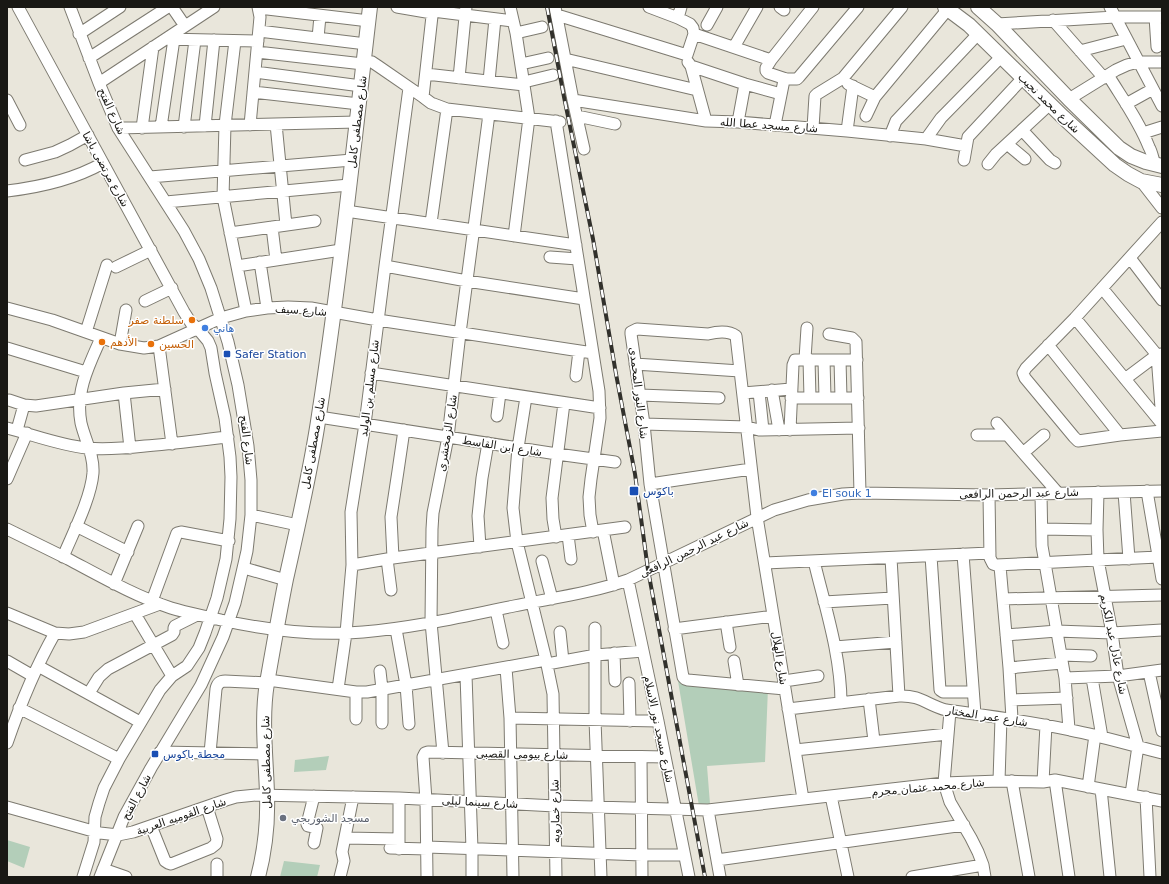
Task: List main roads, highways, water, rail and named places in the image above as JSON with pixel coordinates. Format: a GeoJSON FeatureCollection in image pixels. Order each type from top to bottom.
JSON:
{"type":"FeatureCollection","features":[{"type":"Feature","properties":{"kind":"main road","name":"شارع مصطفى كامل"},"geometry":{"type":"LineString","coordinates":[[258,877],[265,842],[267,795],[265,700],[267,681],[319,417],[334,312],[370,7]]}},
{"type":"Feature","properties":{"kind":"main road","name":"شارع محمد نجيب"},"geometry":{"type":"LineString","coordinates":[[978,7],[997,24],[1119,148],[1131,156],[1158,165]]}},
{"type":"Feature","properties":{"kind":"main road","name":"شارع محمد نجيب"},"geometry":{"type":"LineString","coordinates":[[946,8],[969,25],[1063,117],[1116,165],[1128,174],[1141,180],[1162,185]]}},
{"type":"Feature","properties":{"kind":"main road"},"geometry":{"type":"LineString","coordinates":[[1021,76],[1033,60]]}},
{"type":"Feature","properties":{"kind":"main road"},"geometry":{"type":"LineString","coordinates":[[1063,117],[1073,102]]}},
{"type":"Feature","properties":{"kind":"railway"},"geometry":{"type":"LineString","coordinates":[[547,7],[593,239],[635,474],[648,570],[705,877]]}},
{"type":"Feature","properties":{"kind":"place","name":"سلطنة صفر"},"geometry":{"type":"Point","coordinates":[192,320]}},
{"type":"Feature","properties":{"kind":"place","name":"هاني"},"geometry":{"type":"Point","coordinates":[205,328]}},
{"type":"Feature","properties":{"kind":"place","name":"الأدهم"},"geometry":{"type":"Point","coordinates":[102,342]}},
{"type":"Feature","properties":{"kind":"place","name":"الحسين"},"geometry":{"type":"Point","coordinates":[151,344]}},
{"type":"Feature","properties":{"kind":"place","name":"Safer Station"},"geometry":{"type":"Point","coordinates":[227,354]}},
{"type":"Feature","properties":{"kind":"place","name":"باكوس"},"geometry":{"type":"Point","coordinates":[634,491]}},
{"type":"Feature","properties":{"kind":"place","name":"El souk 1"},"geometry":{"type":"Point","coordinates":[814,493]}},
{"type":"Feature","properties":{"kind":"place","name":"محطة باكوس"},"geometry":{"type":"Point","coordinates":[155,754]}},
{"type":"Feature","properties":{"kind":"place","name":"مسجد الشوربجي"},"geometry":{"type":"Point","coordinates":[283,818]}}]}
